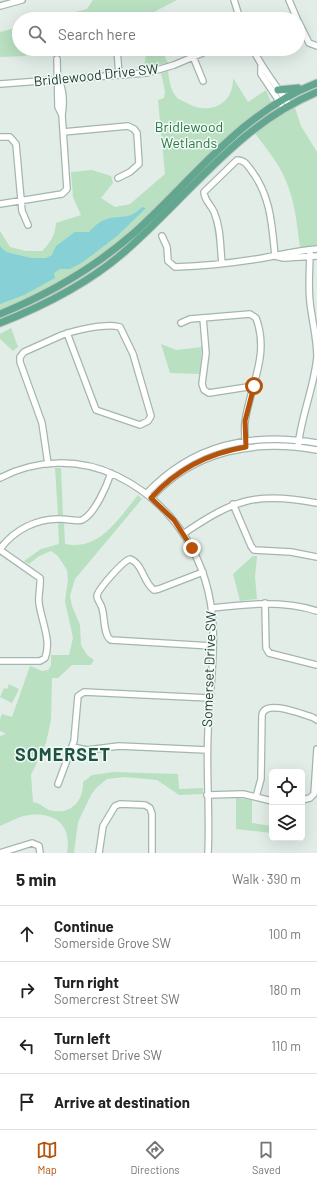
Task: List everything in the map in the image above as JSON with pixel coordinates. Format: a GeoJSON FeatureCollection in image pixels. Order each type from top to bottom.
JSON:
{"type":"FeatureCollection","features":[{"type":"Feature","properties":{"kind":"main road"},"geometry":{"type":"LineString","coordinates":[[0,314],[41,297],[95,264],[135,232],[234,135],[282,99],[317,83]]}},
{"type":"Feature","properties":{"kind":"main road"},"geometry":{"type":"LineString","coordinates":[[278,90],[306,87]]}},
{"type":"Feature","properties":{"kind":"main road"},"geometry":{"type":"LineString","coordinates":[[0,323],[69,291],[116,258],[240,139],[287,107],[317,92]]}},
{"type":"Feature","properties":{"kind":"street"},"geometry":{"type":"LineString","coordinates":[[0,6],[22,0]]}},
{"type":"Feature","properties":{"kind":"street"},"geometry":{"type":"LineString","coordinates":[[234,0],[238,12]]}},
{"type":"Feature","properties":{"kind":"street"},"geometry":{"type":"LineString","coordinates":[[289,0],[294,12]]}},
{"type":"Feature","properties":{"kind":"street"},"geometry":{"type":"LineString","coordinates":[[305,35],[309,43],[317,46]]}},
{"type":"Feature","properties":{"kind":"street"},"geometry":{"type":"LineString","coordinates":[[118,56],[119,75]]}},
{"type":"Feature","properties":{"kind":"street"},"geometry":{"type":"LineString","coordinates":[[256,56],[261,67],[261,74],[287,107]]}},
{"type":"Feature","properties":{"kind":"street"},"geometry":{"type":"LineString","coordinates":[[193,57],[204,81]]}},
{"type":"Feature","properties":{"kind":"street","name":"Bridlewood Drive SW"},"geometry":{"type":"LineString","coordinates":[[0,84],[59,81],[154,71],[193,57]]}},
{"type":"Feature","properties":{"kind":"street"},"geometry":{"type":"LineString","coordinates":[[0,204],[62,194],[67,190],[68,186],[62,115],[64,106],[63,90],[59,81],[57,58]]}},
{"type":"Feature","properties":{"kind":"street"},"geometry":{"type":"LineString","coordinates":[[261,67],[267,72],[282,99]]}},
{"type":"Feature","properties":{"kind":"street"},"geometry":{"type":"LineString","coordinates":[[63,132],[128,126],[134,128],[137,133],[139,164],[130,172],[118,178]]}},
{"type":"Feature","properties":{"kind":"street"},"geometry":{"type":"LineString","coordinates":[[0,138],[10,138],[16,144],[22,211],[28,225]]}},
{"type":"Feature","properties":{"kind":"street"},"geometry":{"type":"LineString","coordinates":[[222,263],[218,222],[205,197],[204,192],[237,160],[246,163],[265,194],[272,221],[274,256]]}},
{"type":"Feature","properties":{"kind":"street"},"geometry":{"type":"LineString","coordinates":[[162,236],[167,247],[168,262],[173,266],[222,263],[274,256],[284,252],[310,253],[317,256]]}},
{"type":"Feature","properties":{"kind":"street"},"geometry":{"type":"LineString","coordinates":[[310,253],[317,249]]}},
{"type":"Feature","properties":{"kind":"street"},"geometry":{"type":"LineString","coordinates":[[299,444],[301,427],[317,356],[310,253]]}},
{"type":"Feature","properties":{"kind":"street"},"geometry":{"type":"LineString","coordinates":[[181,323],[203,318],[250,314],[256,318],[262,349],[245,421],[246,444]]}},
{"type":"Feature","properties":{"kind":"street"},"geometry":{"type":"LineString","coordinates":[[203,318],[206,353],[202,384],[204,390],[209,393],[254,386]]}},
{"type":"Feature","properties":{"kind":"street"},"geometry":{"type":"LineString","coordinates":[[48,464],[47,443],[42,424],[19,359],[24,352],[67,333],[82,329],[116,326],[123,330],[151,414],[148,421],[138,424],[96,410],[67,333]]}},
{"type":"Feature","properties":{"kind":"street"},"geometry":{"type":"LineString","coordinates":[[310,389],[317,390]]}},
{"type":"Feature","properties":{"kind":"street"},"geometry":{"type":"LineString","coordinates":[[149,496],[191,466],[222,452],[246,444],[272,440],[299,444],[317,444]]}},
{"type":"Feature","properties":{"kind":"street"},"geometry":{"type":"LineString","coordinates":[[299,444],[317,450]]}},
{"type":"Feature","properties":{"kind":"street","name":"Somerset Drive SW"},"geometry":{"type":"LineString","coordinates":[[1,476],[22,469],[48,464],[82,465],[111,473],[149,496],[167,513],[183,534],[203,572],[212,608],[212,646],[207,750],[208,853]]}},
{"type":"Feature","properties":{"kind":"street"},"geometry":{"type":"LineString","coordinates":[[0,662],[41,661],[46,656],[46,648],[39,601],[40,578],[0,549],[14,535],[33,524],[54,519],[84,519],[101,496],[111,473]]}},
{"type":"Feature","properties":{"kind":"street"},"geometry":{"type":"LineString","coordinates":[[183,534],[214,513],[233,504],[252,499],[273,498],[317,503]]}},
{"type":"Feature","properties":{"kind":"street"},"geometry":{"type":"LineString","coordinates":[[233,504],[254,550],[291,552],[317,556]]}},
{"type":"Feature","properties":{"kind":"street"},"geometry":{"type":"LineString","coordinates":[[203,572],[154,590],[137,564],[130,559],[124,561],[99,591],[98,598],[104,616],[106,635],[111,640],[212,646]]}},
{"type":"Feature","properties":{"kind":"street"},"geometry":{"type":"LineString","coordinates":[[265,602],[266,648],[269,653],[317,664]]}},
{"type":"Feature","properties":{"kind":"street"},"geometry":{"type":"LineString","coordinates":[[212,608],[265,602],[294,605],[317,611]]}},
{"type":"Feature","properties":{"kind":"street"},"geometry":{"type":"LineString","coordinates":[[58,784],[72,747],[76,725],[78,696],[82,692],[209,698]]}},
{"type":"Feature","properties":{"kind":"street"},"geometry":{"type":"LineString","coordinates":[[256,797],[260,779],[262,715],[264,710],[268,707],[275,707],[312,717],[317,720]]}},
{"type":"Feature","properties":{"kind":"street"},"geometry":{"type":"LineString","coordinates":[[72,747],[88,750],[119,746],[207,750]]}},
{"type":"Feature","properties":{"kind":"street"},"geometry":{"type":"LineString","coordinates":[[305,799],[310,798],[314,794],[317,749]]}},
{"type":"Feature","properties":{"kind":"street"},"geometry":{"type":"LineString","coordinates":[[207,795],[243,794],[269,800]]}},
{"type":"Feature","properties":{"kind":"street"},"geometry":{"type":"LineString","coordinates":[[99,853],[103,826],[113,808],[120,804],[145,805],[150,808],[152,814],[152,853]]}},
{"type":"Feature","properties":{"kind":"street"},"geometry":{"type":"LineString","coordinates":[[0,853],[32,843],[39,846],[40,853]]}},
{"type":"Feature","properties":{"kind":"green space"},"geometry":{"type":"Polygon","coordinates":[[[93,0],[177,0],[154,12],[75,12],[87,9],[93,0]]]}},
{"type":"Feature","properties":{"kind":"green space"},"geometry":{"type":"Polygon","coordinates":[[[12,29],[12,56],[26,56],[0,57],[0,32],[12,29]]]}},
{"type":"Feature","properties":{"kind":"green space"},"geometry":{"type":"Polygon","coordinates":[[[146,56],[164,56],[168,63],[144,67],[146,56]]]}},
{"type":"Feature","properties":{"kind":"green space","name":"Bridlewood Wetlands"},"geometry":{"type":"Polygon","coordinates":[[[168,71],[173,93],[179,99],[193,106],[210,108],[218,106],[224,102],[229,96],[232,88],[233,78],[248,102],[266,90],[271,102],[226,138],[146,217],[105,252],[65,280],[0,312],[0,231],[10,247],[26,251],[42,251],[52,238],[56,223],[81,215],[73,197],[71,172],[92,170],[111,176],[113,183],[101,198],[115,207],[130,204],[165,174],[158,100],[164,98],[165,91],[161,73],[168,71]]]}},
{"type":"Feature","properties":{"kind":"green space"},"geometry":{"type":"Polygon","coordinates":[[[294,105],[301,126],[317,152],[317,246],[300,248],[294,205],[286,181],[276,162],[254,132],[294,105]]]}},
{"type":"Feature","properties":{"kind":"green space"},"geometry":{"type":"Polygon","coordinates":[[[11,328],[18,347],[13,351],[0,339],[0,334],[11,328]]]}},
{"type":"Feature","properties":{"kind":"green space"},"geometry":{"type":"Polygon","coordinates":[[[161,344],[176,350],[202,347],[200,374],[170,373],[161,344]]]}},
{"type":"Feature","properties":{"kind":"green space"},"geometry":{"type":"Polygon","coordinates":[[[55,468],[61,468],[63,515],[58,515],[55,468]]]}},
{"type":"Feature","properties":{"kind":"green space"},"geometry":{"type":"Polygon","coordinates":[[[138,495],[142,499],[75,579],[70,596],[72,606],[80,625],[81,645],[87,655],[94,660],[91,665],[72,665],[58,678],[52,678],[51,720],[46,743],[31,775],[33,802],[40,804],[49,810],[63,811],[69,809],[78,801],[83,789],[83,782],[92,775],[114,772],[178,774],[179,789],[203,788],[203,794],[179,795],[157,780],[125,777],[107,779],[96,788],[91,795],[78,822],[74,853],[67,853],[68,843],[64,828],[60,823],[47,816],[29,815],[0,826],[0,736],[6,734],[0,731],[0,719],[2,714],[12,717],[30,666],[42,671],[48,670],[51,666],[51,655],[69,655],[73,638],[65,601],[68,580],[67,570],[58,556],[51,551],[39,556],[29,564],[24,561],[41,549],[59,544],[58,522],[64,522],[65,544],[77,545],[88,543],[98,538],[115,523],[138,495]]]}},
{"type":"Feature","properties":{"kind":"green space"},"geometry":{"type":"Polygon","coordinates":[[[253,556],[257,556],[255,577],[257,599],[240,601],[233,574],[253,556]]]}},
{"type":"Feature","properties":{"kind":"green space"},"geometry":{"type":"Polygon","coordinates":[[[9,684],[19,689],[12,703],[0,697],[4,688],[7,689],[9,684]]]}},
{"type":"Feature","properties":{"kind":"green space"},"geometry":{"type":"Polygon","coordinates":[[[236,798],[252,800],[252,823],[269,826],[269,833],[236,829],[236,798]]]}},
{"type":"Feature","properties":{"kind":"water"},"geometry":{"type":"Polygon","coordinates":[[[142,207],[146,208],[117,236],[83,262],[70,269],[60,269],[54,273],[55,278],[24,295],[0,304],[0,246],[6,252],[31,258],[46,258],[52,255],[56,246],[75,232],[89,232],[97,224],[104,220],[134,214],[142,207]]]}},
{"type":"Feature","properties":{"kind":"district","name":"SOMERSET"},"geometry":{"type":"Point","coordinates":[63,755]}},
{"type":"Feature","properties":{"kind":"route"},"geometry":{"type":"LineString","coordinates":[[192,548],[174,520],[151,498],[171,479],[191,466],[222,452],[246,447],[244,428],[254,386]]}}]}
